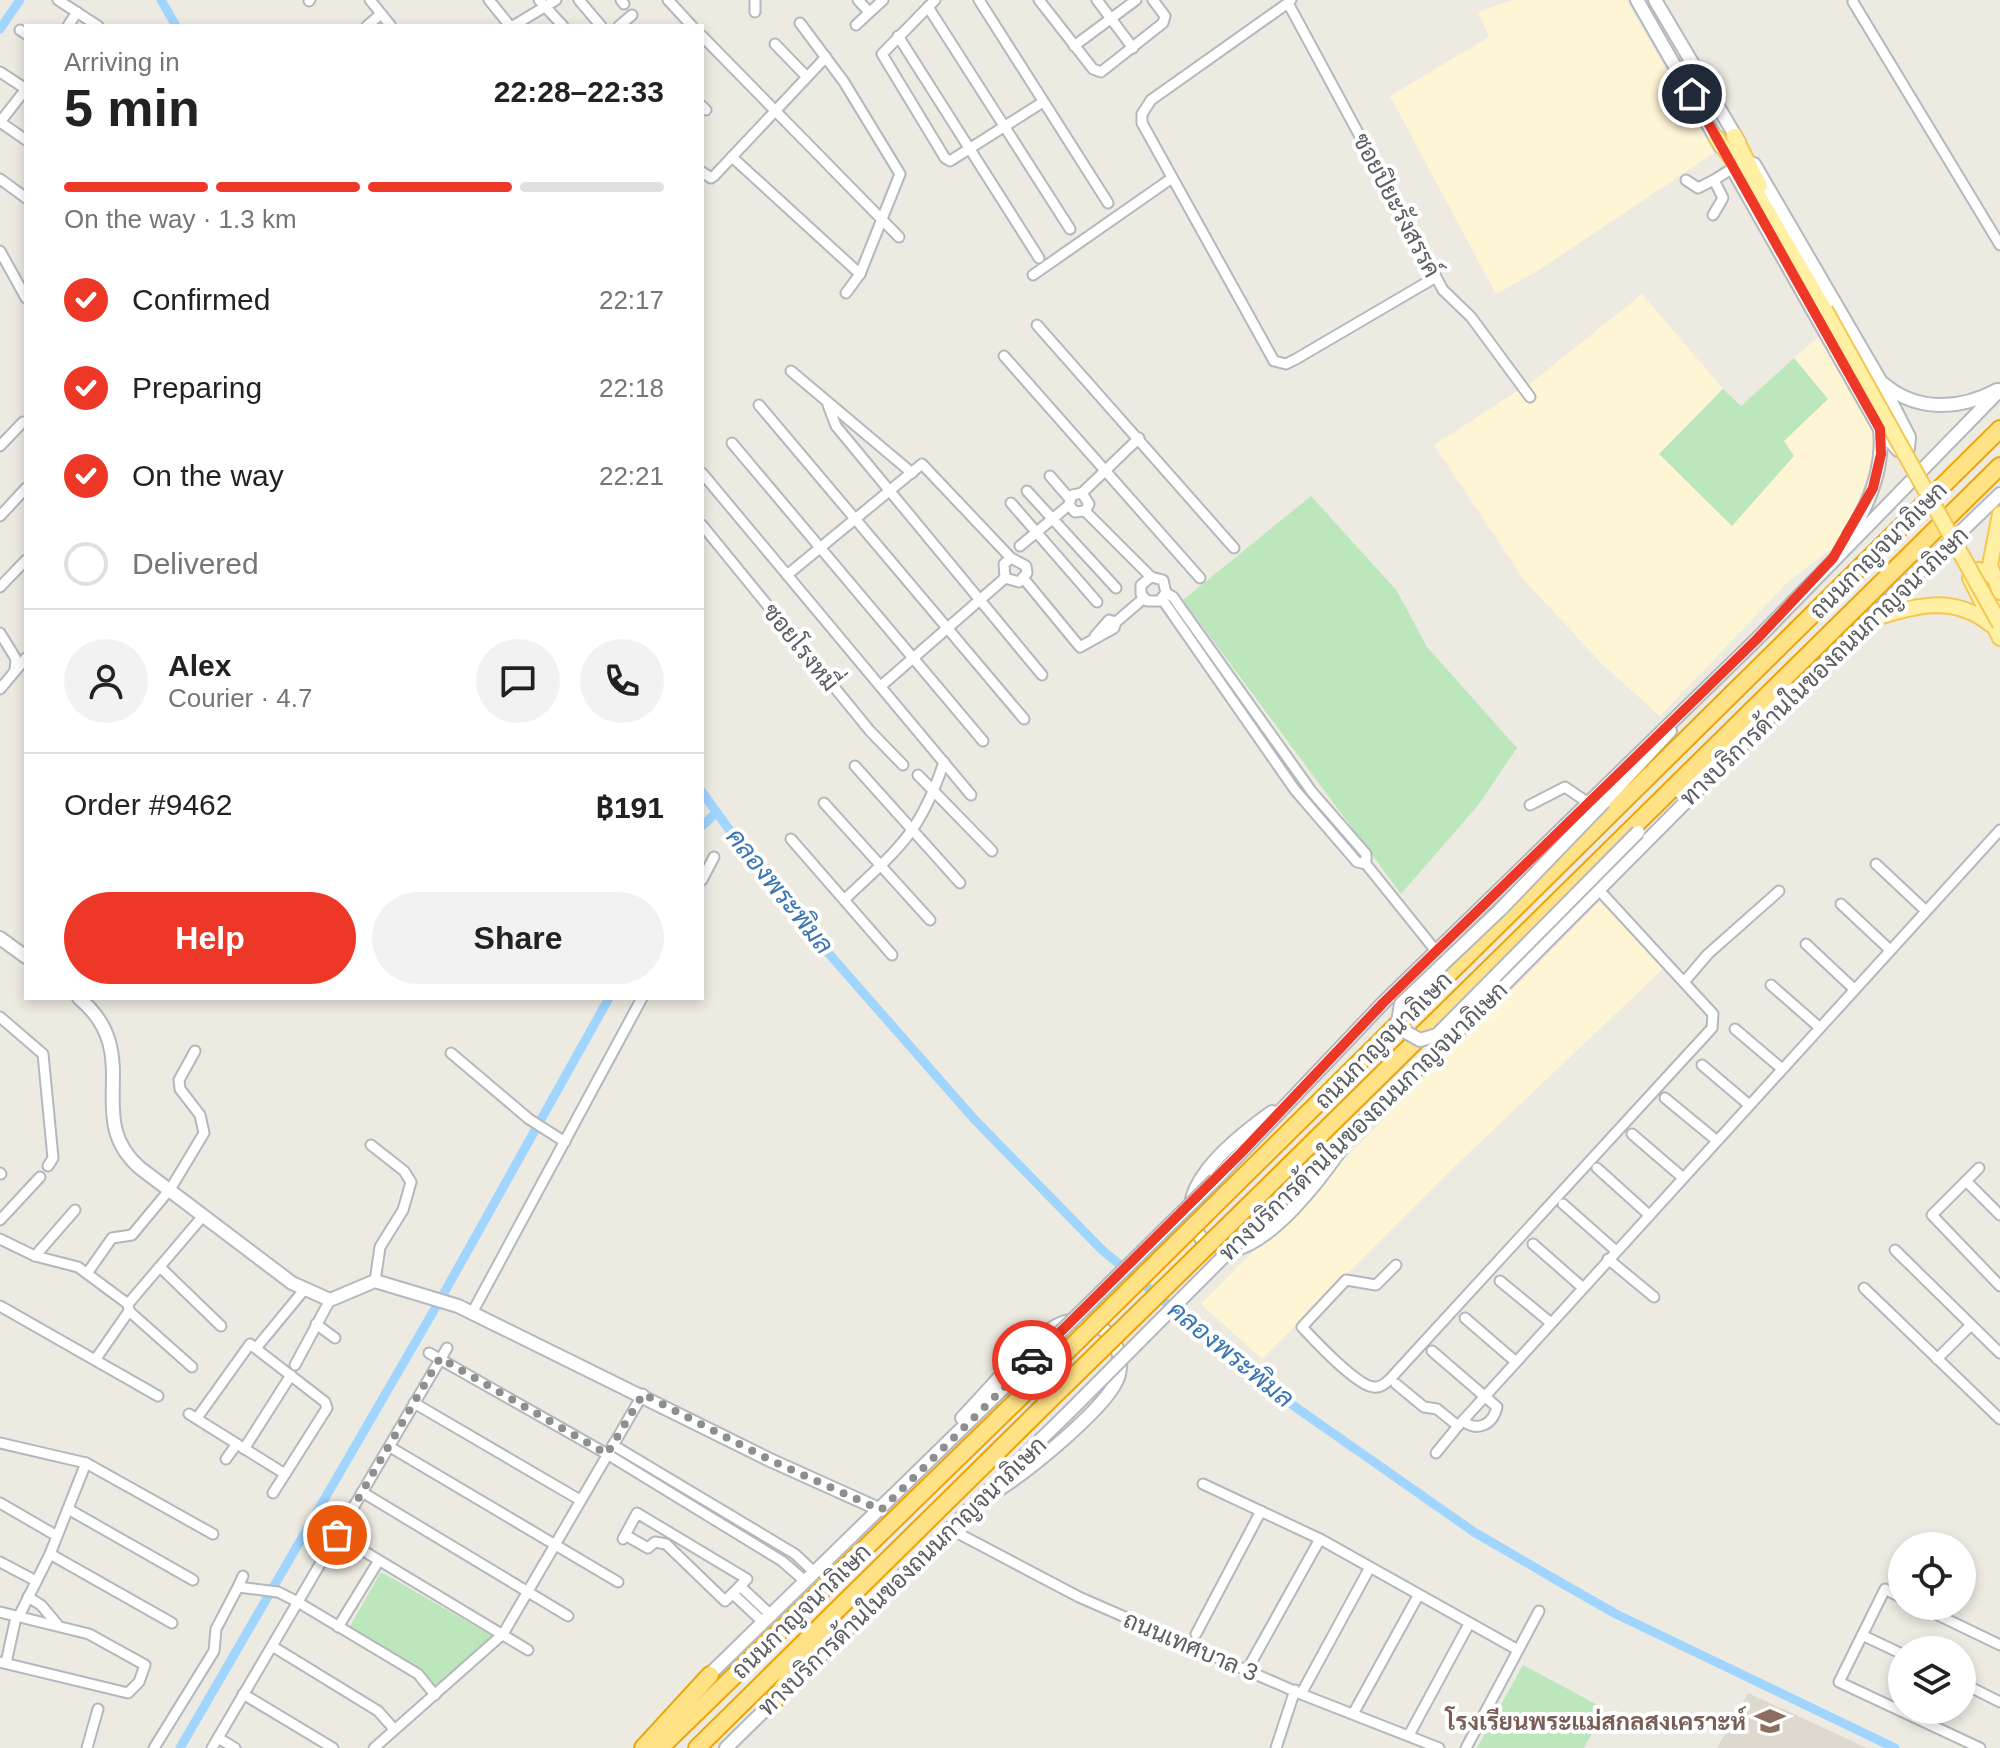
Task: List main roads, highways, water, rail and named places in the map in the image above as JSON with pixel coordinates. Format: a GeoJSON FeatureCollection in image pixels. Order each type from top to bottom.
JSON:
{"type":"FeatureCollection","features":[{"type":"Feature","properties":{"kind":"highway","name":"ถนนกาญจนาภิเษก"},"geometry":{"type":"LineString","coordinates":[[660,1748],[1042,1376],[2000,429]]}},
{"type":"Feature","properties":{"kind":"highway","name":"ถนนกาญจนาภิเษก"},"geometry":{"type":"LineString","coordinates":[[697,1748],[2000,466]]}},
{"type":"Feature","properties":{"kind":"highway"},"geometry":{"type":"LineString","coordinates":[[774,1701],[788,1680],[842,1618],[865,1583]]}},
{"type":"Feature","properties":{"kind":"highway"},"geometry":{"type":"LineString","coordinates":[[643,1748],[710,1675]]}},
{"type":"Feature","properties":{"kind":"main road"},"geometry":{"type":"LineString","coordinates":[[1637,0],[1880,429],[1898,450],[1908,448],[1909,437],[1881,382],[1766,181],[1734,136]]}},
{"type":"Feature","properties":{"kind":"main road"},"geometry":{"type":"LineString","coordinates":[[1655,0],[1734,136],[1997,620],[2000,638]]}},
{"type":"Feature","properties":{"kind":"main road"},"geometry":{"type":"LineString","coordinates":[[1717,138],[1759,197],[1827,309]]}},
{"type":"Feature","properties":{"kind":"main road"},"geometry":{"type":"LineString","coordinates":[[1881,382],[1904,400],[1941,405],[1970,401],[2000,389]]}},
{"type":"Feature","properties":{"kind":"main road"},"geometry":{"type":"LineString","coordinates":[[636,1748],[1215,1180],[1293,1095],[1703,690],[2000,389]]}},
{"type":"Feature","properties":{"kind":"main road"},"geometry":{"type":"LineString","coordinates":[[1833,558],[1873,488],[1881,454],[1880,429]]}},
{"type":"Feature","properties":{"kind":"main road","name":"ทางบริการด้านในของถนนกาญจนาภิเษก"},"geometry":{"type":"LineString","coordinates":[[726,1748],[981,1501],[1258,1222],[1453,1036],[1809,678],[2000,494]]}},
{"type":"Feature","properties":{"kind":"main road"},"geometry":{"type":"LineString","coordinates":[[2000,514],[1992,541],[1992,576],[2000,592]]}},
{"type":"Feature","properties":{"kind":"main road"},"geometry":{"type":"LineString","coordinates":[[1992,576],[1979,570],[1970,578],[1997,620]]}},
{"type":"Feature","properties":{"kind":"main road"},"geometry":{"type":"LineString","coordinates":[[1873,619],[1908,607],[1950,605],[1997,620]]}},
{"type":"Feature","properties":{"kind":"main road"},"geometry":{"type":"LineString","coordinates":[[1703,690],[1604,802],[1500,910],[1401,1004],[1398,1022],[1404,1031],[1420,1040],[1437,1035],[1638,832],[1772,704],[1809,678]]}},
{"type":"Feature","properties":{"kind":"main road"},"geometry":{"type":"LineString","coordinates":[[0,938],[24,956]]}},
{"type":"Feature","properties":{"kind":"main road"},"geometry":{"type":"LineString","coordinates":[[81,1000],[98,1016],[109,1037],[115,1074],[113,1127],[118,1143],[130,1160],[304,1290],[330,1300],[375,1281],[458,1306],[643,1394],[770,1460],[881,1510]]}},
{"type":"Feature","properties":{"kind":"main road"},"geometry":{"type":"LineString","coordinates":[[1293,1095],[1256,1123],[1199,1179],[1189,1199],[1189,1215],[1204,1241],[1233,1250],[1259,1239],[1325,1174],[1358,1126]]}},
{"type":"Feature","properties":{"kind":"main road"},"geometry":{"type":"LineString","coordinates":[[932,1459],[962,1419],[1044,1334],[1061,1323],[1082,1320],[1106,1331],[1116,1344],[1120,1368],[1117,1381],[1106,1396],[1029,1471],[981,1501]]}},
{"type":"Feature","properties":{"kind":"waterway"},"geometry":{"type":"LineString","coordinates":[[0,29],[20,0]]}},
{"type":"Feature","properties":{"kind":"waterway","name":"คลองพระพิมล"},"geometry":{"type":"LineString","coordinates":[[161,0],[175,24]]}},
{"type":"Feature","properties":{"kind":"waterway","name":"คลองพระพิมล"},"geometry":{"type":"LineString","coordinates":[[704,795],[773,890],[974,1119],[1102,1250],[1281,1397],[1474,1532],[1565,1585],[1616,1614],[1895,1748]]}},
{"type":"Feature","properties":{"kind":"waterway"},"geometry":{"type":"LineString","coordinates":[[704,824],[717,812]]}},
{"type":"Feature","properties":{"kind":"waterway"},"geometry":{"type":"LineString","coordinates":[[180,1748],[444,1293],[608,1000]]}},
{"type":"Feature","properties":{"kind":"place","name":"โรงเรียนพระแม่สกลสงเคราะห์"},"geometry":{"type":"Point","coordinates":[1770,1721]}}]}
